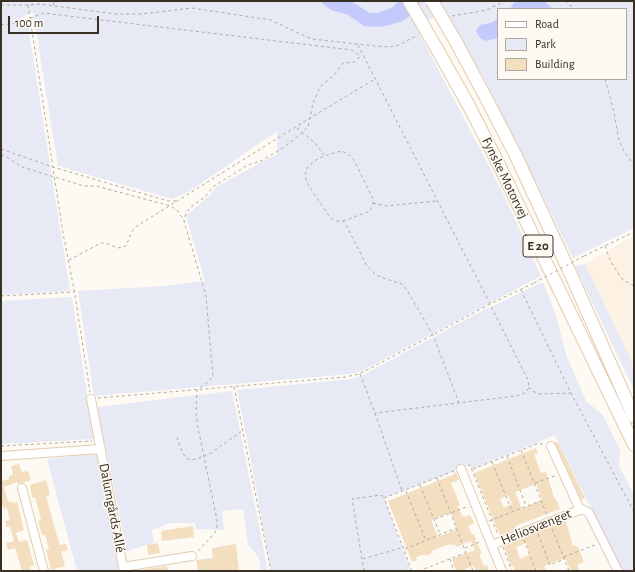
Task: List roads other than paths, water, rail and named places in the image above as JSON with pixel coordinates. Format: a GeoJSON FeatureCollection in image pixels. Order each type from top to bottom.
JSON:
{"type":"FeatureCollection","features":[{"type":"Feature","properties":{"kind":"highway","name":"Fynske Motorvej"},"geometry":{"type":"LineString","coordinates":[[409,1],[469,106],[499,165],[634,445]]}},
{"type":"Feature","properties":{"kind":"highway","name":"Fynske Motorvej"},"geometry":{"type":"LineString","coordinates":[[432,1],[455,40],[516,156],[634,417]]}},
{"type":"Feature","properties":{"kind":"street","name":"Dalumgårds Allé"},"geometry":{"type":"LineString","coordinates":[[92,399],[123,567],[192,556]]}},
{"type":"Feature","properties":{"kind":"street","name":"Heliosvænget"},"geometry":{"type":"LineString","coordinates":[[551,446],[580,510]]}},
{"type":"Feature","properties":{"kind":"street","name":"Dalumgårds Allé"},"geometry":{"type":"LineString","coordinates":[[1,456],[101,449]]}},
{"type":"Feature","properties":{"kind":"street","name":"Heliosvænget"},"geometry":{"type":"LineString","coordinates":[[461,469],[502,571]]}},
{"type":"Feature","properties":{"kind":"street"},"geometry":{"type":"LineString","coordinates":[[22,488],[44,571]]}},
{"type":"Feature","properties":{"kind":"street","name":"Heliosvænget"},"geometry":{"type":"LineString","coordinates":[[491,542],[500,541],[521,534],[582,509],[589,513],[618,571]]}},
{"type":"Feature","properties":{"kind":"water"},"geometry":{"type":"Polygon","coordinates":[[[321,1],[351,1],[370,13],[377,13],[393,7],[398,1],[421,1],[410,16],[403,21],[386,26],[374,27],[364,26],[348,15],[331,10],[321,1]]]}},
{"type":"Feature","properties":{"kind":"water"},"geometry":{"type":"Polygon","coordinates":[[[515,1],[544,1],[551,7],[551,8],[511,8],[515,1]]]}},
{"type":"Feature","properties":{"kind":"water"},"geometry":{"type":"Polygon","coordinates":[[[497,19],[497,38],[486,41],[480,38],[476,31],[480,25],[493,22],[497,19]]]}}]}
